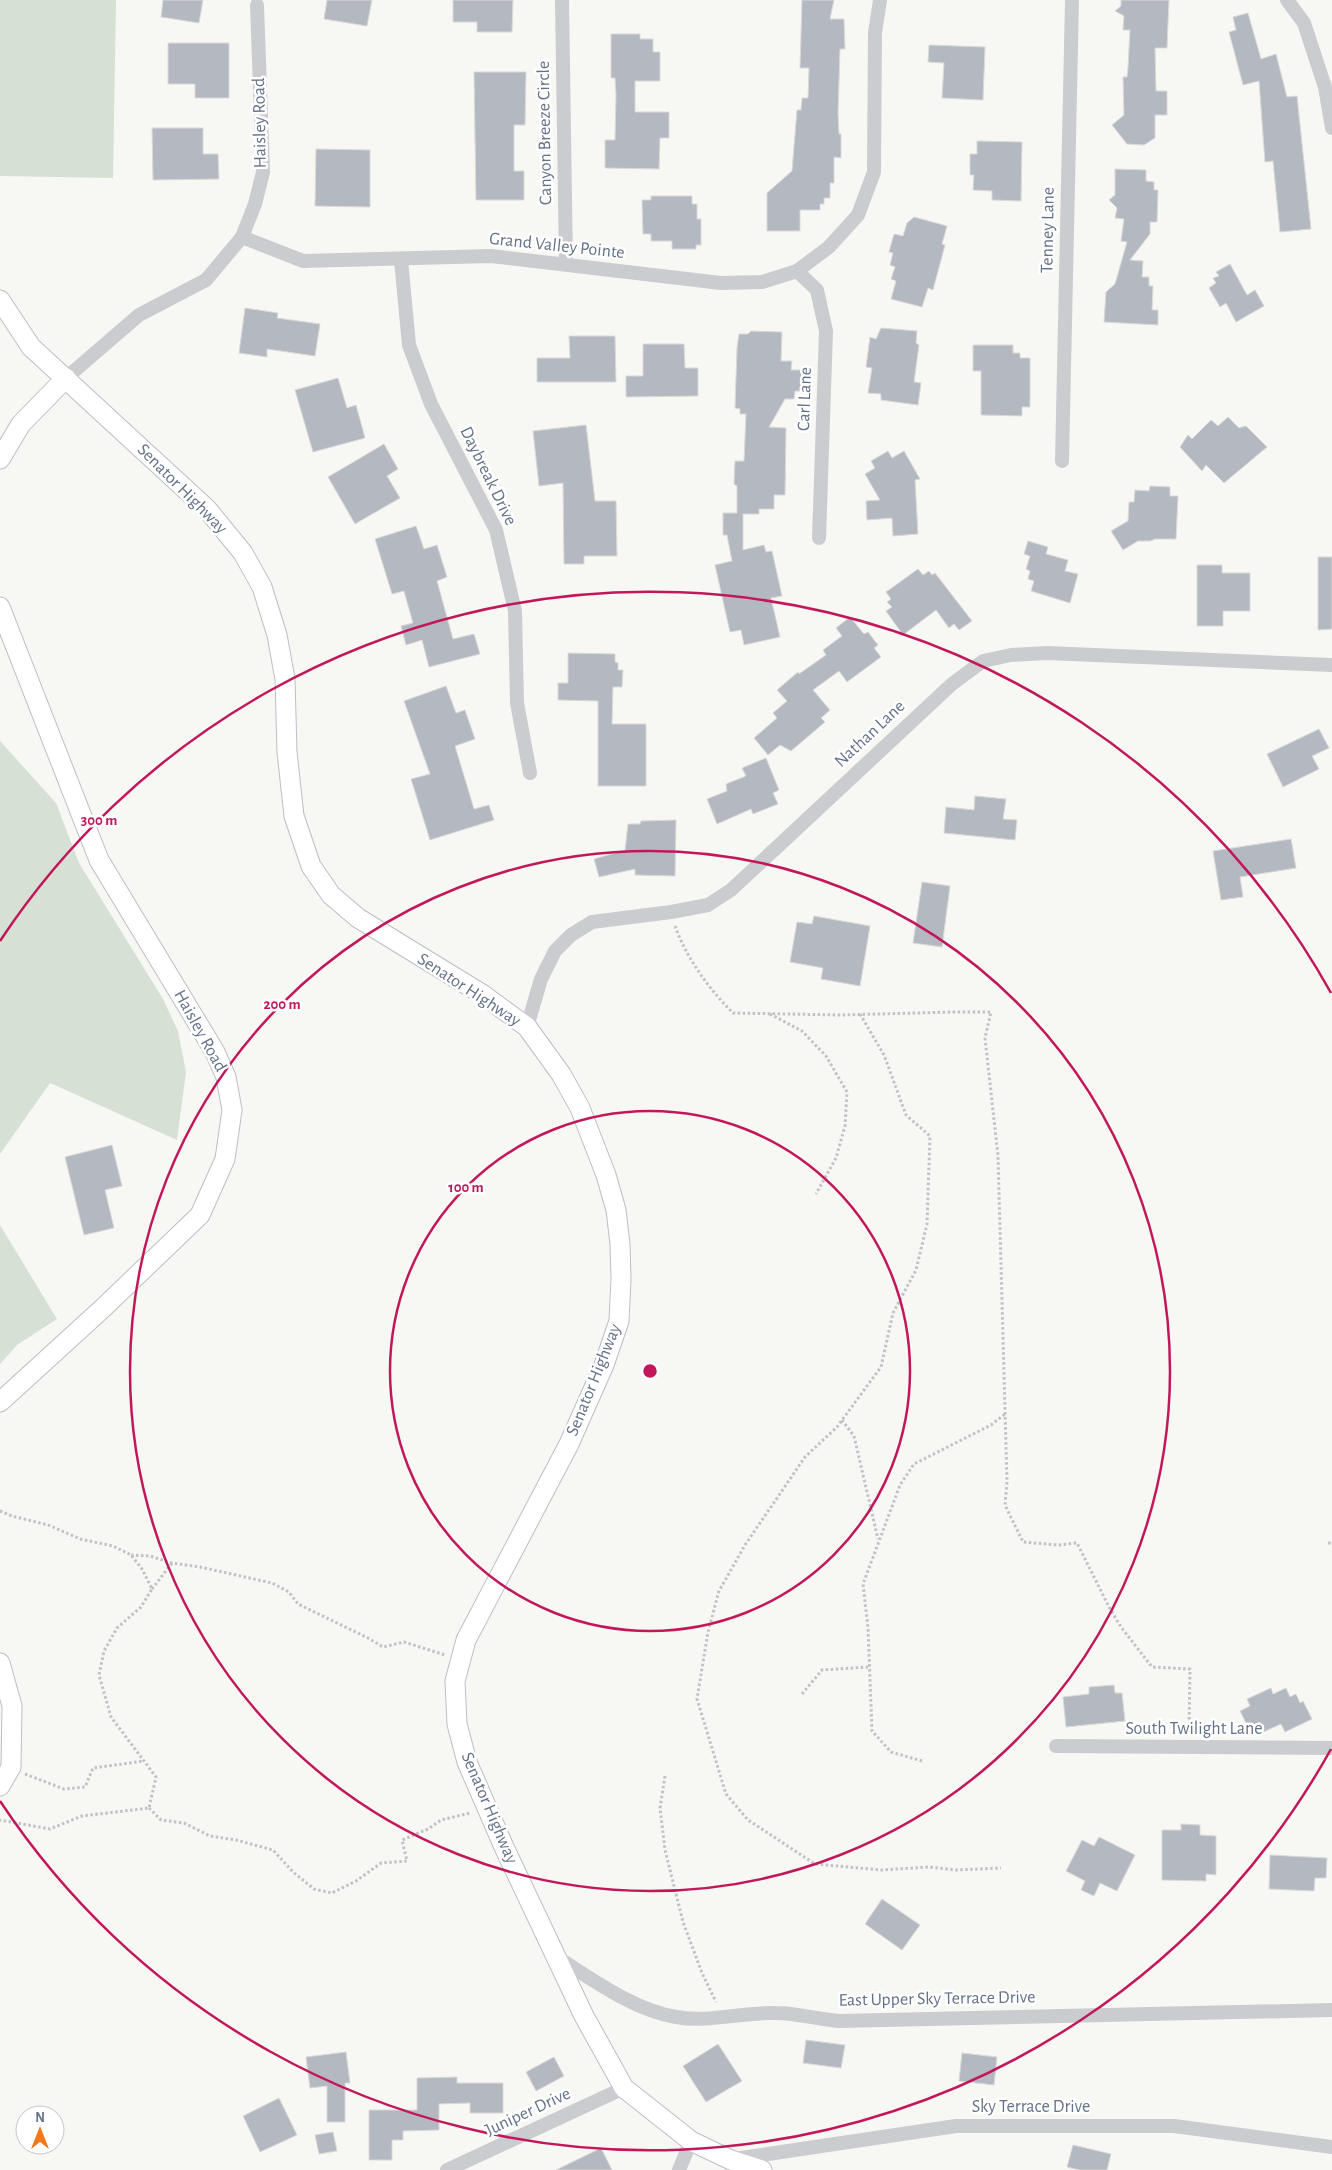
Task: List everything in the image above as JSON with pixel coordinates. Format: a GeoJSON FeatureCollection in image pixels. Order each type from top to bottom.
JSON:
{"type":"FeatureCollection","features":[{"type":"Feature","properties":{"kind":"street","name":"Canyon Breeze Circle"},"geometry":{"type":"LineString","coordinates":[[562,0],[566,264]]}},
{"type":"Feature","properties":{"kind":"street","name":"Grand Valley Pointe"},"geometry":{"type":"LineString","coordinates":[[242,237],[304,261],[401,260],[491,256],[721,283],[762,282],[797,271],[828,247],[858,215],[874,172],[875,33],[880,0]]}},
{"type":"Feature","properties":{"kind":"street","name":"Tenney Lane"},"geometry":{"type":"LineString","coordinates":[[1062,461],[1072,0]]}},
{"type":"Feature","properties":{"kind":"street"},"geometry":{"type":"LineString","coordinates":[[1287,0],[1304,23],[1325,87],[1332,128]]}},
{"type":"Feature","properties":{"kind":"street","name":"Haisley Road"},"geometry":{"type":"LineString","coordinates":[[242,237],[255,204],[263,172],[258,5]]}},
{"type":"Feature","properties":{"kind":"street"},"geometry":{"type":"LineString","coordinates":[[0,459],[21,424],[66,378],[139,315],[206,280],[242,237]]}},
{"type":"Feature","properties":{"kind":"street","name":"Daybreak Drive"},"geometry":{"type":"LineString","coordinates":[[401,260],[409,345],[431,404],[496,530],[515,611],[517,702],[530,773]]}},
{"type":"Feature","properties":{"kind":"street","name":"Carl Lane"},"geometry":{"type":"LineString","coordinates":[[797,271],[817,290],[826,331],[818,538]]}},
{"type":"Feature","properties":{"kind":"street","name":"Senator Highway"},"geometry":{"type":"LineString","coordinates":[[0,300],[31,347],[207,509],[243,553],[262,587],[277,635],[285,679],[287,752],[294,816],[311,866],[331,895],[358,918],[482,994],[526,1027],[561,1074],[580,1108],[606,1175],[616,1210],[620,1244],[621,1279],[619,1321],[604,1366],[569,1444],[466,1640],[456,1681],[457,1724],[467,1762],[504,1847],[584,2016],[624,2088],[691,2141],[731,2160],[762,2170]]}},
{"type":"Feature","properties":{"kind":"street","name":"Haisley Road"},"geometry":{"type":"LineString","coordinates":[[0,606],[99,860],[215,1052],[226,1077],[232,1110],[225,1159],[200,1215],[102,1309],[0,1402]]}},
{"type":"Feature","properties":{"kind":"street","name":"Nathan Lane"},"geometry":{"type":"LineString","coordinates":[[526,1027],[541,979],[555,951],[571,935],[592,922],[671,912],[708,905],[731,890],[952,684],[983,661],[1011,655],[1047,653],[1332,665]]}},
{"type":"Feature","properties":{"kind":"street"},"geometry":{"type":"LineString","coordinates":[[0,1663],[12,1706],[11,1767],[0,1786]]}},
{"type":"Feature","properties":{"kind":"street","name":"South Twilight Lane"},"geometry":{"type":"LineString","coordinates":[[1056,1746],[1332,1748]]}},
{"type":"Feature","properties":{"kind":"street","name":"East Upper Sky Terrace Drive"},"geometry":{"type":"LineString","coordinates":[[558,1958],[626,1999],[653,2011],[677,2018],[776,2012],[839,2021],[1332,2010]]}},
{"type":"Feature","properties":{"kind":"street","name":"Juniper Drive"},"geometry":{"type":"LineString","coordinates":[[447,2170],[624,2088]]}},
{"type":"Feature","properties":{"kind":"street","name":"Sky Terrace Drive"},"geometry":{"type":"LineString","coordinates":[[731,2160],[956,2126],[1174,2126],[1332,2147]]}},
{"type":"Feature","properties":{"kind":"street"},"geometry":{"type":"LineString","coordinates":[[680,2170],[691,2141]]}},
{"type":"Feature","properties":{"kind":"path"},"geometry":{"type":"LineString","coordinates":[[671,912],[690,959],[720,1000],[733,1013],[992,1012],[985,1038],[998,1156],[1006,1414],[1007,1482],[1005,1505],[1016,1532],[1023,1542],[1058,1545],[1077,1543],[1109,1607],[1152,1667],[1190,1669],[1189,1748]]}},
{"type":"Feature","properties":{"kind":"path"},"geometry":{"type":"LineString","coordinates":[[770,1014],[802,1031],[826,1056],[847,1092],[846,1126],[836,1158],[816,1194]]}},
{"type":"Feature","properties":{"kind":"path"},"geometry":{"type":"LineString","coordinates":[[860,1014],[884,1055],[906,1115],[930,1136],[927,1224],[916,1270],[893,1313],[881,1368],[842,1420],[805,1457],[745,1545],[719,1591],[708,1632],[697,1699],[726,1794],[748,1820],[815,1864],[881,1870],[929,1867],[956,1870],[1000,1868]]}},
{"type":"Feature","properties":{"kind":"path"},"geometry":{"type":"LineString","coordinates":[[922,1761],[892,1752],[872,1731],[868,1667],[868,1628],[863,1584],[900,1485],[914,1464],[992,1424],[1006,1414]]}},
{"type":"Feature","properties":{"kind":"path"},"geometry":{"type":"LineString","coordinates":[[842,1420],[854,1436],[878,1540]]}},
{"type":"Feature","properties":{"kind":"path"},"geometry":{"type":"LineString","coordinates":[[0,1511],[48,1525],[80,1539],[113,1546],[130,1555],[142,1569],[152,1589]]}},
{"type":"Feature","properties":{"kind":"path"},"geometry":{"type":"LineString","coordinates":[[130,1555],[150,1556],[172,1563],[200,1567],[272,1583],[289,1592],[298,1604],[383,1647],[404,1642],[461,1660]]}},
{"type":"Feature","properties":{"kind":"path"},"geometry":{"type":"LineString","coordinates":[[149,1808],[156,1777],[111,1717],[99,1675],[104,1651],[117,1628],[141,1607],[172,1563]]}},
{"type":"Feature","properties":{"kind":"path"},"geometry":{"type":"LineString","coordinates":[[802,1694],[822,1670],[868,1667]]}},
{"type":"Feature","properties":{"kind":"path"},"geometry":{"type":"LineString","coordinates":[[11,1767],[40,1781],[64,1789],[85,1787],[93,1768],[144,1761]]}},
{"type":"Feature","properties":{"kind":"path"},"geometry":{"type":"LineString","coordinates":[[665,1776],[660,1808],[665,1850],[683,1922],[702,1973],[723,2016]]}},
{"type":"Feature","properties":{"kind":"path"},"geometry":{"type":"LineString","coordinates":[[149,1808],[161,1820],[184,1823],[210,1836],[273,1850],[293,1872],[314,1889],[332,1894],[356,1881],[381,1863],[407,1861],[402,1840],[428,1829],[441,1820],[487,1808]]}},
{"type":"Feature","properties":{"kind":"path"},"geometry":{"type":"LineString","coordinates":[[0,1820],[50,1829],[82,1816],[149,1808]]}},
{"type":"Feature","properties":{"kind":"shaded area"},"geometry":{"type":"Polygon","coordinates":[[[0,0],[116,0],[113,178],[0,176],[0,0]]]}},
{"type":"Feature","properties":{"kind":"shaded area"},"geometry":{"type":"Polygon","coordinates":[[[0,741],[56,803],[79,863],[163,999],[178,1031],[186,1072],[177,1140],[50,1083],[0,1154],[0,741]]]}},
{"type":"Feature","properties":{"kind":"shaded area"},"geometry":{"type":"Polygon","coordinates":[[[0,1225],[57,1319],[17,1345],[0,1364],[0,1225]]]}},
{"type":"Feature","properties":{"kind":"building"},"geometry":{"type":"Polygon","coordinates":[[[163,0],[203,0],[199,23],[161,17],[163,0]]]}},
{"type":"Feature","properties":{"kind":"building"},"geometry":{"type":"Polygon","coordinates":[[[327,0],[372,0],[367,26],[324,19],[327,0]]]}},
{"type":"Feature","properties":{"kind":"building"},"geometry":{"type":"Polygon","coordinates":[[[453,0],[513,0],[512,32],[477,32],[477,22],[453,22],[453,0]]]}},
{"type":"Feature","properties":{"kind":"building"},"geometry":{"type":"Polygon","coordinates":[[[802,0],[834,0],[830,19],[844,19],[845,49],[840,49],[838,113],[839,134],[841,134],[841,158],[834,157],[834,183],[830,183],[830,198],[824,198],[824,204],[820,204],[820,210],[800,210],[800,231],[767,231],[767,193],[792,171],[797,110],[801,110],[802,98],[808,98],[809,68],[800,68],[802,0]]]}},
{"type":"Feature","properties":{"kind":"building"},"geometry":{"type":"Polygon","coordinates":[[[1121,0],[1169,0],[1167,48],[1155,48],[1156,91],[1167,91],[1167,115],[1155,115],[1155,138],[1144,145],[1127,144],[1112,125],[1124,115],[1123,77],[1127,77],[1128,68],[1130,30],[1123,30],[1124,16],[1115,11],[1121,6],[1121,0]]]}},
{"type":"Feature","properties":{"kind":"building"},"geometry":{"type":"Polygon","coordinates":[[[1248,13],[1261,59],[1276,54],[1287,97],[1297,96],[1311,229],[1280,232],[1273,161],[1265,162],[1259,81],[1243,85],[1229,32],[1236,30],[1233,17],[1248,13]]]}},
{"type":"Feature","properties":{"kind":"building"},"geometry":{"type":"Polygon","coordinates":[[[611,34],[640,34],[640,39],[653,39],[653,52],[660,52],[660,81],[635,81],[635,112],[669,112],[669,138],[660,138],[659,169],[605,168],[605,140],[615,140],[616,95],[615,78],[611,78],[611,34]]]}},
{"type":"Feature","properties":{"kind":"building"},"geometry":{"type":"Polygon","coordinates":[[[168,43],[229,43],[229,98],[195,98],[195,84],[168,84],[168,43]]]}},
{"type":"Feature","properties":{"kind":"building"},"geometry":{"type":"Polygon","coordinates":[[[929,45],[985,47],[983,100],[942,98],[944,63],[928,62],[929,45]]]}},
{"type":"Feature","properties":{"kind":"building"},"geometry":{"type":"Polygon","coordinates":[[[474,72],[526,72],[525,125],[514,125],[514,171],[524,171],[524,200],[476,200],[474,72]]]}},
{"type":"Feature","properties":{"kind":"building"},"geometry":{"type":"Polygon","coordinates":[[[152,128],[203,128],[203,154],[218,154],[219,179],[153,180],[152,128]]]}},
{"type":"Feature","properties":{"kind":"building"},"geometry":{"type":"Polygon","coordinates":[[[977,141],[1022,142],[1021,201],[992,200],[992,191],[973,190],[974,175],[970,175],[970,154],[977,154],[977,141]]]}},
{"type":"Feature","properties":{"kind":"building"},"geometry":{"type":"Polygon","coordinates":[[[316,149],[370,150],[370,207],[315,206],[316,149]]]}},
{"type":"Feature","properties":{"kind":"building"},"geometry":{"type":"Polygon","coordinates":[[[1115,169],[1146,170],[1146,181],[1154,182],[1154,190],[1158,190],[1157,222],[1150,222],[1150,234],[1130,260],[1143,261],[1142,277],[1149,277],[1149,286],[1153,286],[1152,310],[1158,310],[1158,325],[1104,322],[1106,292],[1115,284],[1127,242],[1121,241],[1124,219],[1115,218],[1117,208],[1109,200],[1115,195],[1115,169]]]}},
{"type":"Feature","properties":{"kind":"building"},"geometry":{"type":"Polygon","coordinates":[[[651,196],[692,196],[692,204],[697,204],[697,219],[701,219],[701,245],[696,245],[696,249],[672,249],[672,241],[651,241],[651,234],[643,234],[642,200],[651,200],[651,196]]]}},
{"type":"Feature","properties":{"kind":"building"},"geometry":{"type":"Polygon","coordinates":[[[914,217],[947,226],[942,244],[945,245],[933,290],[928,288],[922,307],[891,299],[896,281],[891,279],[895,267],[890,265],[893,253],[889,252],[894,234],[903,236],[907,223],[914,217]]]}},
{"type":"Feature","properties":{"kind":"building"},"geometry":{"type":"Polygon","coordinates":[[[1230,264],[1247,295],[1255,290],[1264,306],[1236,322],[1226,303],[1220,307],[1209,288],[1216,283],[1213,278],[1219,276],[1216,272],[1230,264]]]}},
{"type":"Feature","properties":{"kind":"building"},"geometry":{"type":"Polygon","coordinates":[[[245,308],[278,313],[277,318],[320,324],[315,356],[267,349],[267,357],[239,353],[245,308]]]}},
{"type":"Feature","properties":{"kind":"building"},"geometry":{"type":"Polygon","coordinates":[[[881,328],[917,331],[916,343],[919,345],[914,382],[921,383],[918,405],[881,400],[881,394],[868,393],[872,368],[866,367],[870,337],[876,339],[881,328]]]}},
{"type":"Feature","properties":{"kind":"building"},"geometry":{"type":"Polygon","coordinates":[[[751,331],[782,332],[781,361],[792,361],[791,370],[802,370],[802,391],[795,391],[794,399],[785,399],[769,427],[786,428],[785,495],[774,495],[774,509],[759,509],[759,514],[743,514],[743,550],[764,545],[766,552],[772,551],[782,596],[771,598],[780,637],[744,645],[741,630],[730,632],[715,565],[732,561],[727,535],[723,535],[723,513],[737,513],[737,486],[734,484],[735,461],[744,461],[746,414],[740,414],[740,409],[735,408],[737,348],[739,334],[748,334],[751,331]]]}},
{"type":"Feature","properties":{"kind":"building"},"geometry":{"type":"Polygon","coordinates":[[[569,336],[615,336],[616,382],[537,382],[537,358],[570,358],[569,336]]]}},
{"type":"Feature","properties":{"kind":"building"},"geometry":{"type":"Polygon","coordinates":[[[643,344],[684,344],[685,368],[698,368],[698,396],[626,397],[626,376],[643,376],[643,344]]]}},
{"type":"Feature","properties":{"kind":"building"},"geometry":{"type":"Polygon","coordinates":[[[973,345],[1013,345],[1013,353],[1020,353],[1020,358],[1030,358],[1030,407],[1022,407],[1022,416],[981,415],[981,371],[973,371],[973,345]]]}},
{"type":"Feature","properties":{"kind":"building"},"geometry":{"type":"Polygon","coordinates":[[[338,378],[347,408],[356,405],[365,438],[313,452],[295,390],[338,378]]]}},
{"type":"Feature","properties":{"kind":"building"},"geometry":{"type":"Polygon","coordinates":[[[1228,417],[1239,428],[1246,426],[1267,447],[1224,483],[1206,465],[1202,471],[1180,447],[1188,435],[1192,439],[1211,420],[1218,426],[1228,417]]]}},
{"type":"Feature","properties":{"kind":"building"},"geometry":{"type":"Polygon","coordinates":[[[586,425],[595,501],[616,501],[617,556],[584,556],[584,564],[564,564],[563,483],[539,486],[533,431],[586,425]]]}},
{"type":"Feature","properties":{"kind":"building"},"geometry":{"type":"Polygon","coordinates":[[[384,444],[398,469],[387,476],[400,498],[355,524],[328,477],[384,444]]]}},
{"type":"Feature","properties":{"kind":"building"},"geometry":{"type":"Polygon","coordinates":[[[888,451],[892,458],[904,451],[920,479],[915,480],[918,534],[893,536],[892,518],[867,520],[866,501],[880,500],[865,474],[875,468],[871,461],[888,451]]]}},
{"type":"Feature","properties":{"kind":"building"},"geometry":{"type":"Polygon","coordinates":[[[1150,486],[1170,487],[1170,496],[1178,496],[1176,539],[1138,541],[1123,550],[1111,531],[1128,521],[1129,502],[1134,502],[1135,490],[1149,491],[1150,486]]]}},
{"type":"Feature","properties":{"kind":"building"},"geometry":{"type":"Polygon","coordinates":[[[416,526],[424,549],[437,545],[447,577],[437,581],[453,639],[474,634],[480,654],[429,667],[422,640],[406,645],[401,626],[413,623],[404,591],[392,594],[375,539],[416,526]]]}},
{"type":"Feature","properties":{"kind":"building"},"geometry":{"type":"Polygon","coordinates":[[[1028,541],[1048,547],[1046,554],[1068,560],[1065,571],[1078,574],[1070,603],[1031,591],[1034,581],[1028,579],[1030,571],[1026,569],[1030,556],[1024,554],[1028,541]]]}},
{"type":"Feature","properties":{"kind":"building"},"geometry":{"type":"Polygon","coordinates":[[[1318,557],[1332,557],[1332,629],[1318,630],[1318,557]]]}},
{"type":"Feature","properties":{"kind":"building"},"geometry":{"type":"Polygon","coordinates":[[[1197,565],[1222,565],[1222,573],[1250,573],[1250,611],[1223,611],[1223,626],[1197,626],[1197,565]]]}},
{"type":"Feature","properties":{"kind":"building"},"geometry":{"type":"Polygon","coordinates":[[[918,569],[923,575],[929,571],[932,575],[935,573],[972,621],[959,630],[954,624],[949,628],[936,610],[903,635],[886,611],[892,607],[887,602],[891,599],[886,592],[918,569]]]}},
{"type":"Feature","properties":{"kind":"building"},"geometry":{"type":"Polygon","coordinates":[[[850,617],[864,634],[868,632],[878,645],[874,648],[881,657],[847,682],[839,671],[813,690],[830,710],[821,718],[825,722],[791,751],[780,745],[768,755],[754,738],[777,718],[773,713],[787,701],[777,690],[798,672],[799,674],[826,655],[823,650],[842,636],[836,628],[850,617]]]}},
{"type":"Feature","properties":{"kind":"building"},"geometry":{"type":"Polygon","coordinates":[[[568,653],[615,654],[618,670],[623,670],[622,687],[613,687],[612,724],[646,724],[646,786],[598,786],[598,701],[558,700],[558,683],[568,683],[568,653]]]}},
{"type":"Feature","properties":{"kind":"building"},"geometry":{"type":"Polygon","coordinates":[[[446,686],[456,713],[465,710],[475,739],[455,746],[474,809],[489,805],[494,820],[430,840],[411,779],[430,774],[404,701],[446,686]]]}},
{"type":"Feature","properties":{"kind":"building"},"geometry":{"type":"Polygon","coordinates":[[[1319,729],[1329,748],[1312,756],[1319,769],[1283,787],[1267,754],[1319,729]]]}},
{"type":"Feature","properties":{"kind":"building"},"geometry":{"type":"Polygon","coordinates":[[[766,758],[779,790],[773,793],[778,804],[753,814],[751,809],[717,824],[707,799],[727,791],[726,784],[746,776],[742,768],[766,758]]]}},
{"type":"Feature","properties":{"kind":"building"},"geometry":{"type":"Polygon","coordinates":[[[975,796],[1006,799],[1003,819],[1017,820],[1015,840],[944,833],[946,807],[974,810],[975,796]]]}},
{"type":"Feature","properties":{"kind":"building"},"geometry":{"type":"Polygon","coordinates":[[[676,820],[675,876],[635,875],[635,869],[599,877],[594,859],[625,850],[628,824],[640,824],[641,821],[676,820]]]}},
{"type":"Feature","properties":{"kind":"building"},"geometry":{"type":"Polygon","coordinates":[[[1291,839],[1296,868],[1240,877],[1243,897],[1221,900],[1213,851],[1291,839]]]}},
{"type":"Feature","properties":{"kind":"building"},"geometry":{"type":"Polygon","coordinates":[[[922,882],[950,886],[942,947],[913,943],[922,882]]]}},
{"type":"Feature","properties":{"kind":"building"},"geometry":{"type":"Polygon","coordinates":[[[814,916],[870,926],[860,986],[821,979],[823,968],[790,962],[797,922],[812,924],[814,916]]]}},
{"type":"Feature","properties":{"kind":"building"},"geometry":{"type":"Polygon","coordinates":[[[112,1145],[122,1186],[105,1190],[114,1228],[84,1235],[65,1157],[112,1145]]]}},
{"type":"Feature","properties":{"kind":"building"},"geometry":{"type":"Polygon","coordinates":[[[1114,1685],[1115,1693],[1122,1693],[1125,1721],[1066,1727],[1063,1697],[1089,1694],[1089,1687],[1114,1685]]]}},
{"type":"Feature","properties":{"kind":"building"},"geometry":{"type":"Polygon","coordinates":[[[1271,1688],[1273,1694],[1286,1688],[1290,1697],[1296,1694],[1300,1703],[1303,1701],[1312,1719],[1285,1732],[1281,1724],[1259,1734],[1256,1728],[1250,1731],[1240,1711],[1250,1706],[1247,1699],[1271,1688]]]}},
{"type":"Feature","properties":{"kind":"building"},"geometry":{"type":"Polygon","coordinates":[[[1181,1824],[1200,1825],[1200,1835],[1216,1836],[1216,1875],[1206,1874],[1206,1881],[1162,1880],[1162,1830],[1181,1830],[1181,1824]]]}},
{"type":"Feature","properties":{"kind":"building"},"geometry":{"type":"Polygon","coordinates":[[[1099,1837],[1135,1855],[1117,1891],[1100,1883],[1094,1896],[1081,1890],[1085,1881],[1066,1871],[1082,1840],[1094,1846],[1099,1837]]]}},
{"type":"Feature","properties":{"kind":"building"},"geometry":{"type":"Polygon","coordinates":[[[1270,1855],[1327,1858],[1326,1878],[1315,1878],[1314,1891],[1269,1889],[1270,1855]]]}},
{"type":"Feature","properties":{"kind":"building"},"geometry":{"type":"Polygon","coordinates":[[[882,1899],[920,1925],[902,1950],[865,1924],[882,1899]]]}},
{"type":"Feature","properties":{"kind":"building"},"geometry":{"type":"Polygon","coordinates":[[[806,2040],[845,2045],[841,2068],[803,2063],[806,2040]]]}},
{"type":"Feature","properties":{"kind":"building"},"geometry":{"type":"Polygon","coordinates":[[[718,2044],[742,2081],[706,2102],[683,2066],[718,2044]]]}},
{"type":"Feature","properties":{"kind":"building"},"geometry":{"type":"Polygon","coordinates":[[[346,2052],[350,2083],[345,2083],[345,2122],[327,2122],[327,2086],[310,2088],[306,2057],[346,2052]]]}},
{"type":"Feature","properties":{"kind":"building"},"geometry":{"type":"Polygon","coordinates":[[[962,2053],[997,2057],[994,2085],[959,2081],[962,2053]]]}},
{"type":"Feature","properties":{"kind":"building"},"geometry":{"type":"Polygon","coordinates":[[[554,2057],[564,2076],[536,2091],[526,2072],[554,2057]]]}},
{"type":"Feature","properties":{"kind":"building"},"geometry":{"type":"Polygon","coordinates":[[[457,2077],[457,2083],[503,2083],[503,2113],[470,2113],[470,2103],[439,2104],[439,2130],[403,2131],[403,2140],[392,2140],[392,2160],[369,2160],[369,2110],[417,2110],[417,2078],[457,2077]]]}},
{"type":"Feature","properties":{"kind":"building"},"geometry":{"type":"Polygon","coordinates":[[[279,2098],[297,2135],[260,2152],[243,2116],[279,2098]]]}},
{"type":"Feature","properties":{"kind":"building"},"geometry":{"type":"Polygon","coordinates":[[[333,2132],[337,2151],[319,2154],[315,2135],[333,2132]]]}},
{"type":"Feature","properties":{"kind":"building"},"geometry":{"type":"Polygon","coordinates":[[[1073,2145],[1111,2154],[1107,2170],[1079,2170],[1067,2167],[1073,2145]]]}},
{"type":"Feature","properties":{"kind":"building"},"geometry":{"type":"Polygon","coordinates":[[[601,2148],[612,2170],[556,2170],[601,2148]]]}}]}
